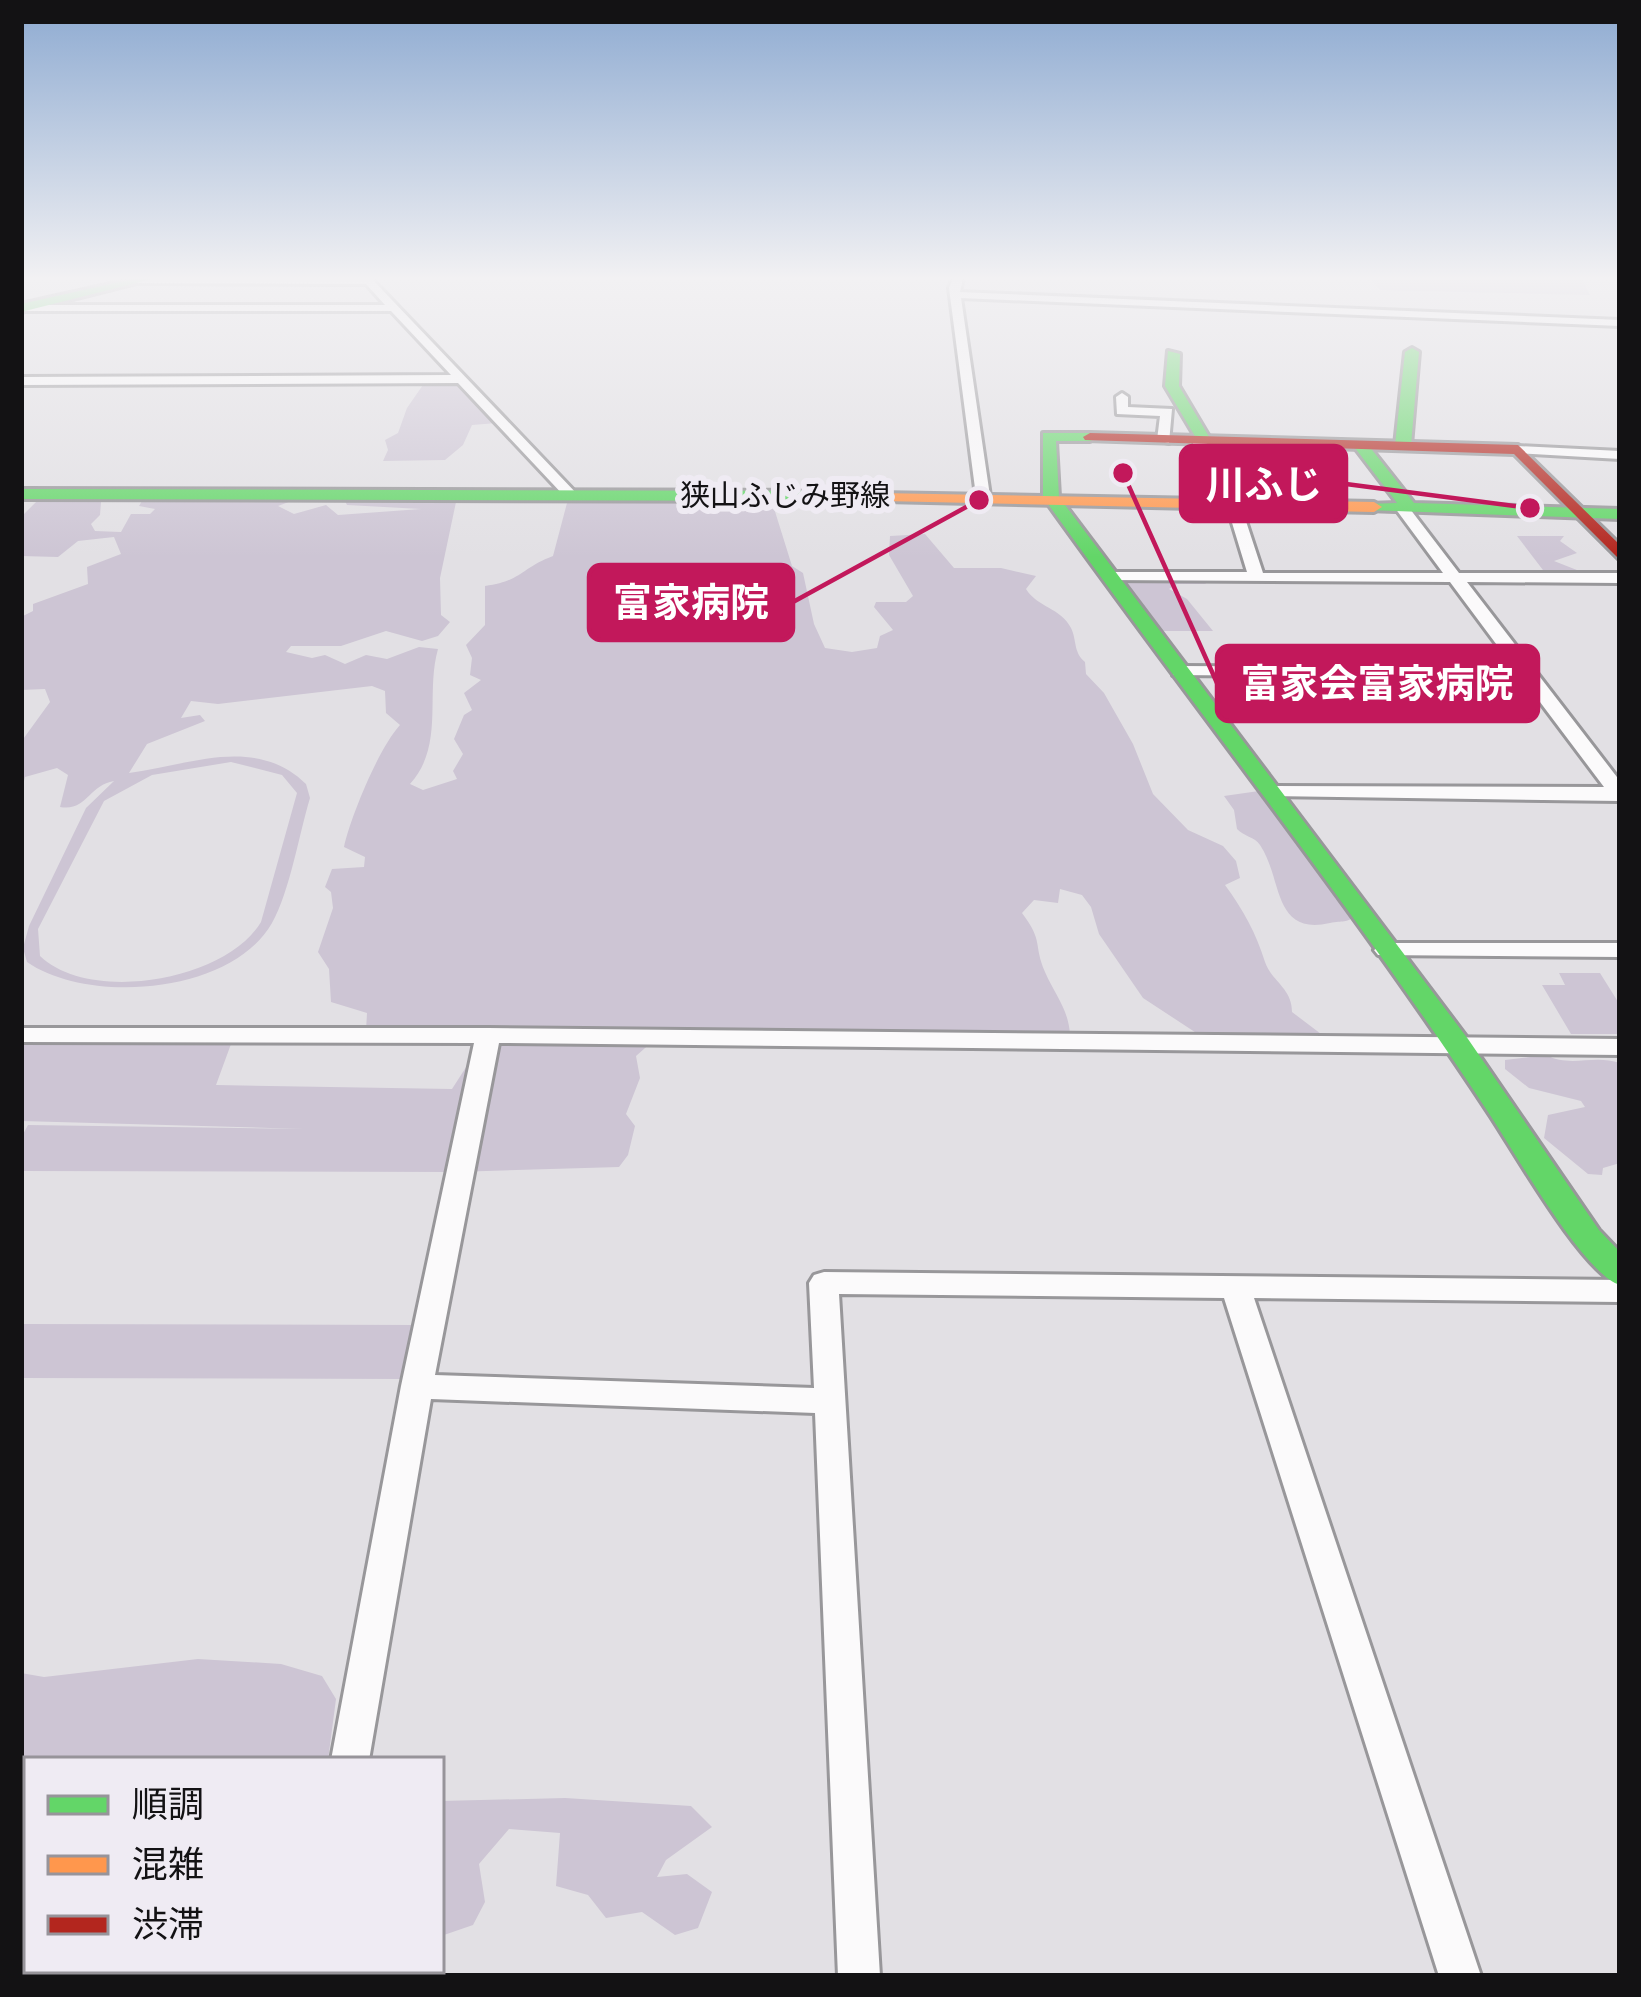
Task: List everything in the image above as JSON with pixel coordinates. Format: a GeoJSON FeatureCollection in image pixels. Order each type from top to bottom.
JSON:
{"type":"FeatureCollection","features":[{"type":"Feature","properties":{"kind":"street"},"geometry":{"type":"LineString","coordinates":[[453,371],[500,415],[572,495]]}},
{"type":"Feature","properties":{"kind":"street"},"geometry":{"type":"LineString","coordinates":[[966,371],[983,496]]}},
{"type":"Feature","properties":{"kind":"street"},"geometry":{"type":"LineString","coordinates":[[1172,371],[1173,422]]}},
{"type":"Feature","properties":{"kind":"street"},"geometry":{"type":"LineString","coordinates":[[1403,446],[1410,371]]}},
{"type":"Feature","properties":{"kind":"street"},"geometry":{"type":"LineString","coordinates":[[21,381],[461,380]]}},
{"type":"Feature","properties":{"kind":"street"},"geometry":{"type":"LineString","coordinates":[[1256,577],[1233,503],[1201,440],[1173,422],[1127,415],[1048,436],[1051,497],[1458,1045],[1588,1238],[1620,1273]]}},
{"type":"Feature","properties":{"kind":"street"},"geometry":{"type":"LineString","coordinates":[[1201,440],[1620,455]]}},
{"type":"Feature","properties":{"kind":"street"},"geometry":{"type":"LineString","coordinates":[[1360,444],[1454,578],[1619,794]]}},
{"type":"Feature","properties":{"kind":"street"},"geometry":{"type":"LineString","coordinates":[[1518,450],[1620,555]]}},
{"type":"Feature","properties":{"kind":"street","name":"狭山ふじみ野線"},"geometry":{"type":"LineString","coordinates":[[21,494],[983,496],[1620,514]]}},
{"type":"Feature","properties":{"kind":"street"},"geometry":{"type":"LineString","coordinates":[[1111,577],[1620,578]]}},
{"type":"Feature","properties":{"kind":"street"},"geometry":{"type":"LineString","coordinates":[[1179,671],[1525,673]]}},
{"type":"Feature","properties":{"kind":"street"},"geometry":{"type":"LineString","coordinates":[[1594,762],[1620,762]]}},
{"type":"Feature","properties":{"kind":"street"},"geometry":{"type":"LineString","coordinates":[[1271,793],[1619,794]]}},
{"type":"Feature","properties":{"kind":"street"},"geometry":{"type":"LineString","coordinates":[[1386,950],[1620,950]]}},
{"type":"Feature","properties":{"kind":"street"},"geometry":{"type":"LineString","coordinates":[[21,1035],[1620,1047]]}},
{"type":"Feature","properties":{"kind":"street"},"geometry":{"type":"LineString","coordinates":[[351,1757],[417,1386],[488,1035]]}},
{"type":"Feature","properties":{"kind":"street"},"geometry":{"type":"LineString","coordinates":[[860,1976],[824,1283],[1620,1291]]}},
{"type":"Feature","properties":{"kind":"street"},"geometry":{"type":"LineString","coordinates":[[1235,1286],[1460,1976]]}},
{"type":"Feature","properties":{"kind":"street"},"geometry":{"type":"LineString","coordinates":[[417,1386],[832,1401]]}},
{"type":"Feature","properties":{"kind":"shaded area"},"geometry":{"type":"Polygon","coordinates":[[[459,380],[497,423],[472,425],[463,445],[445,460],[383,461],[388,450],[385,440],[398,433],[407,408],[425,382],[459,380]]]}},
{"type":"Feature","properties":{"kind":"shaded area"},"geometry":{"type":"Polygon","coordinates":[[[129,496],[101,502],[100,515],[91,524],[95,531],[121,532],[131,514],[150,514],[155,509],[139,506],[142,501],[158,497],[302,497],[278,506],[294,514],[326,505],[338,515],[421,509],[347,505],[344,499],[456,502],[440,578],[441,615],[450,622],[438,636],[422,641],[386,631],[341,646],[291,646],[286,652],[312,658],[325,655],[345,664],[366,655],[387,659],[419,647],[438,649],[431,736],[421,769],[410,784],[423,790],[457,779],[453,771],[463,754],[454,739],[464,715],[472,710],[464,693],[481,680],[470,675],[472,658],[466,645],[485,625],[485,586],[507,581],[553,556],[567,503],[606,498],[773,505],[792,566],[803,573],[814,624],[825,648],[852,652],[877,648],[880,636],[893,630],[874,607],[876,602],[906,602],[913,596],[889,555],[890,536],[925,534],[954,568],[1001,568],[1036,576],[1026,589],[1071,628],[1086,674],[1104,693],[1133,744],[1153,794],[1188,830],[1223,846],[1236,861],[1240,878],[1225,885],[1249,922],[1268,969],[1289,997],[1292,1012],[1329,1040],[1204,1038],[1143,998],[1099,934],[1082,895],[1060,889],[1058,903],[1034,900],[1022,913],[1036,937],[1041,963],[1064,1009],[1070,1034],[719,1031],[653,1041],[636,1056],[640,1078],[626,1114],[635,1126],[628,1155],[619,1167],[454,1172],[21,1171],[21,1138],[28,1125],[305,1129],[21,1121],[21,1041],[231,1044],[216,1085],[452,1089],[470,1061],[507,1043],[517,1028],[366,1031],[367,1013],[331,1002],[329,969],[318,952],[333,908],[331,892],[325,887],[332,869],[364,867],[365,857],[344,847],[366,784],[400,725],[386,713],[385,691],[372,686],[218,704],[191,701],[181,718],[200,715],[205,721],[147,744],[129,773],[243,757],[286,769],[306,784],[310,798],[284,895],[272,923],[253,947],[226,965],[158,985],[86,984],[54,976],[27,962],[23,948],[29,926],[86,808],[114,781],[76,806],[60,807],[68,775],[57,768],[25,777],[21,793],[21,742],[50,702],[45,689],[21,690],[21,617],[33,611],[33,604],[88,584],[87,567],[121,554],[114,537],[78,541],[58,557],[21,556],[21,517],[39,499],[129,496]],[[231,762],[152,775],[104,801],[38,929],[40,956],[62,971],[123,982],[189,971],[244,942],[261,922],[297,793],[282,775],[231,762]]]}},
{"type":"Feature","properties":{"kind":"shaded area"},"geometry":{"type":"Polygon","coordinates":[[[1517,536],[1564,536],[1560,541],[1577,553],[1554,561],[1587,574],[1546,574],[1517,536]]]}},
{"type":"Feature","properties":{"kind":"shaded area"},"geometry":{"type":"Polygon","coordinates":[[[1204,581],[1206,584],[1177,584],[1169,589],[1187,599],[1213,631],[1158,631],[1112,582],[1204,581]]]}},
{"type":"Feature","properties":{"kind":"shaded area"},"geometry":{"type":"Polygon","coordinates":[[[1259,791],[1334,885],[1335,898],[1356,915],[1353,918],[1311,925],[1288,913],[1260,845],[1237,829],[1234,810],[1224,796],[1259,791]]]}},
{"type":"Feature","properties":{"kind":"shaded area"},"geometry":{"type":"Polygon","coordinates":[[[1559,973],[1600,973],[1620,1005],[1620,1034],[1571,1034],[1542,985],[1565,985],[1559,973]]]}},
{"type":"Feature","properties":{"kind":"shaded area"},"geometry":{"type":"Polygon","coordinates":[[[1546,1055],[1620,1063],[1620,1163],[1603,1168],[1602,1175],[1588,1174],[1544,1138],[1548,1115],[1585,1107],[1581,1101],[1529,1088],[1505,1069],[1505,1060],[1546,1055]]]}},
{"type":"Feature","properties":{"kind":"shaded area"},"geometry":{"type":"Polygon","coordinates":[[[21,1324],[416,1325],[404,1379],[21,1378],[21,1324]]]}},
{"type":"Feature","properties":{"kind":"shaded area"},"geometry":{"type":"Polygon","coordinates":[[[198,1659],[281,1664],[322,1676],[336,1699],[328,1757],[24,1757],[21,1844],[21,1673],[44,1677],[198,1659]]]}},
{"type":"Feature","properties":{"kind":"shaded area"},"geometry":{"type":"Polygon","coordinates":[[[565,1798],[691,1806],[712,1827],[666,1860],[657,1877],[687,1874],[712,1892],[698,1928],[675,1935],[642,1912],[606,1918],[588,1895],[556,1886],[560,1833],[509,1829],[479,1864],[485,1902],[473,1925],[444,1935],[444,1801],[565,1798]]]}},
{"type":"Feature","properties":{"kind":"shaded area"},"geometry":{"type":"Polygon","coordinates":[[[21,1868],[24,1973],[298,1973],[297,1976],[21,1976],[21,1868]]]}},
{"type":"Feature","properties":{"kind":"traffic: fast"},"geometry":{"type":"LineString","coordinates":[[1172,371],[1172,386],[1204,440]]}},
{"type":"Feature","properties":{"kind":"traffic: fast"},"geometry":{"type":"LineString","coordinates":[[1403,445],[1410,371]]}},
{"type":"Feature","properties":{"kind":"traffic: fast"},"geometry":{"type":"LineString","coordinates":[[1090,437],[1048,436],[1051,497],[1458,1045],[1588,1238],[1620,1273]]}},
{"type":"Feature","properties":{"kind":"traffic: fast"},"geometry":{"type":"LineString","coordinates":[[1360,444],[1409,508]]}},
{"type":"Feature","properties":{"kind":"traffic: fast"},"geometry":{"type":"LineString","coordinates":[[21,494],[884,496]]}},
{"type":"Feature","properties":{"kind":"traffic: fast"},"geometry":{"type":"LineString","coordinates":[[1374,507],[1620,514]]}},
{"type":"Feature","properties":{"kind":"traffic: slow"},"geometry":{"type":"LineString","coordinates":[[884,496],[1374,507]]}},
{"type":"Feature","properties":{"kind":"traffic: jam"},"geometry":{"type":"LineString","coordinates":[[1090,437],[1518,450],[1620,555]]}},
{"type":"Feature","properties":{"kind":"place","name":"富家会富家病院"},"geometry":{"type":"Point","coordinates":[1123,473]}},
{"type":"Feature","properties":{"kind":"place","name":"富家病院"},"geometry":{"type":"Point","coordinates":[979,500]}},
{"type":"Feature","properties":{"kind":"place","name":"川ふじ"},"geometry":{"type":"Point","coordinates":[1530,508]}}]}
